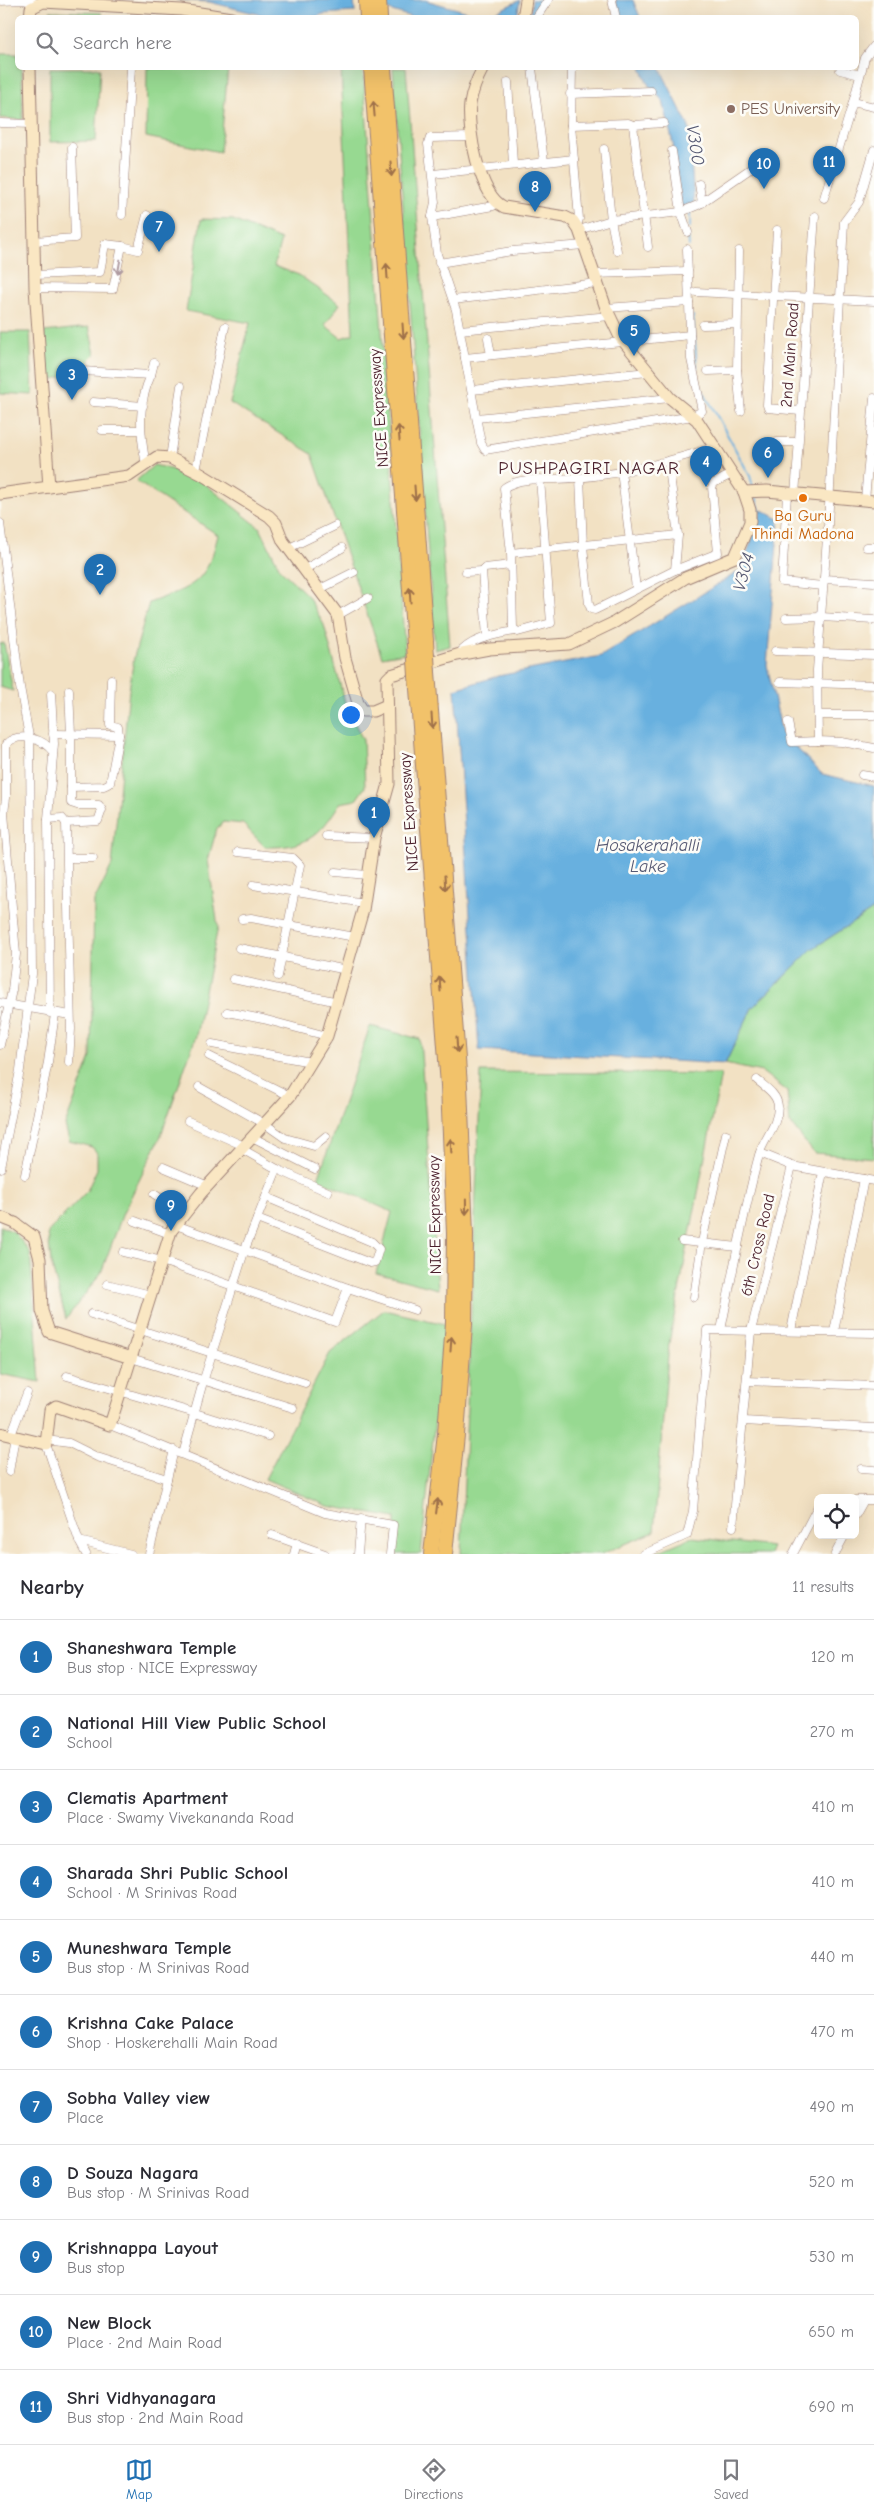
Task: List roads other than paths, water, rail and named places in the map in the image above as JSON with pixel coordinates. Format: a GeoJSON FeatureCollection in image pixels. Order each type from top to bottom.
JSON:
{"type":"FeatureCollection","features":[{"type":"Feature","properties":{"kind":"highway"},"geometry":{"type":"LineString","coordinates":[[366,0],[367,15]]}},
{"type":"Feature","properties":{"kind":"highway"},"geometry":{"type":"LineString","coordinates":[[379,0],[380,15]]}},
{"type":"Feature","properties":{"kind":"highway","name":"NICE Expressway"},"geometry":{"type":"LineString","coordinates":[[371,70],[420,642]]}},
{"type":"Feature","properties":{"kind":"highway","name":"NICE Expressway"},"geometry":{"type":"LineString","coordinates":[[384,70],[448,1085],[454,1234],[453,1322],[445,1434],[431,1554]]}},
{"type":"Feature","properties":{"kind":"highway","name":"NICE Expressway"},"geometry":{"type":"LineString","coordinates":[[422,674],[460,1084],[466,1234],[463,1352],[457,1435],[444,1554]]}},
{"type":"Feature","properties":{"kind":"street"},"geometry":{"type":"LineString","coordinates":[[0,0],[23,0],[135,12],[197,11],[216,15]]}},
{"type":"Feature","properties":{"kind":"street"},"geometry":{"type":"LineString","coordinates":[[538,15],[548,0]]}},
{"type":"Feature","properties":{"kind":"street"},"geometry":{"type":"LineString","coordinates":[[612,0],[615,15]]}},
{"type":"Feature","properties":{"kind":"street"},"geometry":{"type":"LineString","coordinates":[[30,15],[31,8],[38,3]]}},
{"type":"Feature","properties":{"kind":"street"},"geometry":{"type":"LineString","coordinates":[[824,198],[865,58],[874,46]]}},
{"type":"Feature","properties":{"kind":"street"},"geometry":{"type":"LineString","coordinates":[[30,70],[35,275],[50,487]]}},
{"type":"Feature","properties":{"kind":"street"},"geometry":{"type":"LineString","coordinates":[[122,215],[131,70]]}},
{"type":"Feature","properties":{"kind":"street"},"geometry":{"type":"LineString","coordinates":[[110,1425],[173,1229],[208,1186],[290,1096],[327,1036],[356,937],[364,903],[374,838],[389,784],[386,685],[390,674],[457,655],[489,649],[569,644],[615,622],[685,578],[735,557],[750,522],[748,491],[732,474],[693,416],[670,398],[625,343],[608,312],[578,228],[565,217],[510,209],[496,202],[490,193],[479,168],[472,137],[470,102],[474,85],[482,70]]}},
{"type":"Feature","properties":{"kind":"street"},"geometry":{"type":"LineString","coordinates":[[532,70],[544,162]]}},
{"type":"Feature","properties":{"kind":"street"},"geometry":{"type":"LineString","coordinates":[[572,70],[570,125],[580,219],[578,228]]}},
{"type":"Feature","properties":{"kind":"street"},"geometry":{"type":"LineString","coordinates":[[840,70],[860,75]]}},
{"type":"Feature","properties":{"kind":"street"},"geometry":{"type":"LineString","coordinates":[[508,82],[513,164]]}},
{"type":"Feature","properties":{"kind":"street"},"geometry":{"type":"LineString","coordinates":[[570,94],[651,91]]}},
{"type":"Feature","properties":{"kind":"street"},"geometry":{"type":"LineString","coordinates":[[853,102],[874,107]]}},
{"type":"Feature","properties":{"kind":"street"},"geometry":{"type":"LineString","coordinates":[[0,123],[31,124]]}},
{"type":"Feature","properties":{"kind":"street"},"geometry":{"type":"LineString","coordinates":[[570,125],[664,123]]}},
{"type":"Feature","properties":{"kind":"street"},"geometry":{"type":"LineString","coordinates":[[633,125],[648,247]]}},
{"type":"Feature","properties":{"kind":"street"},"geometry":{"type":"LineString","coordinates":[[472,137],[430,138],[428,144],[435,202],[432,217],[439,263],[453,300],[481,443],[486,450],[693,416],[702,411],[692,369],[687,249]]}},
{"type":"Feature","properties":{"kind":"street"},"geometry":{"type":"LineString","coordinates":[[34,241],[75,238],[72,147]]}},
{"type":"Feature","properties":{"kind":"street"},"geometry":{"type":"LineString","coordinates":[[604,149],[611,220],[617,251]]}},
{"type":"Feature","properties":{"kind":"street"},"geometry":{"type":"LineString","coordinates":[[818,741],[818,653],[829,497],[844,222],[860,202],[874,150]]}},
{"type":"Feature","properties":{"kind":"street"},"geometry":{"type":"LineString","coordinates":[[672,151],[682,212],[688,232]]}},
{"type":"Feature","properties":{"kind":"street"},"geometry":{"type":"LineString","coordinates":[[433,174],[574,159]]}},
{"type":"Feature","properties":{"kind":"street"},"geometry":{"type":"LineString","coordinates":[[578,228],[644,214],[682,212],[700,204],[753,167]]}},
{"type":"Feature","properties":{"kind":"street"},"geometry":{"type":"LineString","coordinates":[[699,184],[700,204]]}},
{"type":"Feature","properties":{"kind":"street"},"geometry":{"type":"LineString","coordinates":[[432,217],[493,206],[496,202]]}},
{"type":"Feature","properties":{"kind":"street"},"geometry":{"type":"LineString","coordinates":[[98,289],[105,244],[138,250],[147,215]]}},
{"type":"Feature","properties":{"kind":"street","name":"2nd Main Road"},"geometry":{"type":"LineString","coordinates":[[815,216],[807,297],[798,442],[782,582],[823,582]]}},
{"type":"Feature","properties":{"kind":"street"},"geometry":{"type":"LineString","coordinates":[[777,230],[767,405],[772,410],[800,411]]}},
{"type":"Feature","properties":{"kind":"street"},"geometry":{"type":"LineString","coordinates":[[439,263],[512,251],[584,245]]}},
{"type":"Feature","properties":{"kind":"street"},"geometry":{"type":"LineString","coordinates":[[36,288],[110,290],[115,286],[122,246]]}},
{"type":"Feature","properties":{"kind":"street"},"geometry":{"type":"LineString","coordinates":[[739,250],[736,324],[737,370],[741,411]]}},
{"type":"Feature","properties":{"kind":"street"},"geometry":{"type":"LineString","coordinates":[[453,300],[596,279],[688,270]]}},
{"type":"Feature","properties":{"kind":"street"},"geometry":{"type":"LineString","coordinates":[[35,275],[100,272]]}},
{"type":"Feature","properties":{"kind":"street"},"geometry":{"type":"LineString","coordinates":[[58,274],[59,288]]}},
{"type":"Feature","properties":{"kind":"street"},"geometry":{"type":"LineString","coordinates":[[696,292],[874,301]]}},
{"type":"Feature","properties":{"kind":"street"},"geometry":{"type":"LineString","coordinates":[[460,330],[689,302]]}},
{"type":"Feature","properties":{"kind":"street"},"geometry":{"type":"LineString","coordinates":[[703,325],[736,324]]}},
{"type":"Feature","properties":{"kind":"street"},"geometry":{"type":"LineString","coordinates":[[196,471],[225,327]]}},
{"type":"Feature","properties":{"kind":"street"},"geometry":{"type":"LineString","coordinates":[[465,358],[690,335]]}},
{"type":"Feature","properties":{"kind":"street"},"geometry":{"type":"LineString","coordinates":[[488,338],[491,355]]}},
{"type":"Feature","properties":{"kind":"street"},"geometry":{"type":"LineString","coordinates":[[146,465],[140,430],[143,406],[154,363]]}},
{"type":"Feature","properties":{"kind":"street"},"geometry":{"type":"LineString","coordinates":[[708,371],[737,370]]}},
{"type":"Feature","properties":{"kind":"street"},"geometry":{"type":"LineString","coordinates":[[82,371],[151,375]]}},
{"type":"Feature","properties":{"kind":"street"},"geometry":{"type":"LineString","coordinates":[[472,390],[648,372]]}},
{"type":"Feature","properties":{"kind":"street"},"geometry":{"type":"LineString","coordinates":[[170,458],[181,386]]}},
{"type":"Feature","properties":{"kind":"street"},"geometry":{"type":"LineString","coordinates":[[477,418],[670,398]]}},
{"type":"Feature","properties":{"kind":"street"},"geometry":{"type":"LineString","coordinates":[[748,491],[767,491],[791,495],[870,501],[874,398]]}},
{"type":"Feature","properties":{"kind":"street"},"geometry":{"type":"LineString","coordinates":[[93,402],[143,406]]}},
{"type":"Feature","properties":{"kind":"street"},"geometry":{"type":"LineString","coordinates":[[102,430],[140,430]]}},
{"type":"Feature","properties":{"kind":"street"},"geometry":{"type":"LineString","coordinates":[[777,442],[798,442]]}},
{"type":"Feature","properties":{"kind":"street"},"geometry":{"type":"LineString","coordinates":[[514,631],[511,553],[504,488],[510,484],[540,479],[580,478],[622,471],[668,461],[715,447]]}},
{"type":"Feature","properties":{"kind":"street"},"geometry":{"type":"LineString","coordinates":[[0,494],[129,476],[157,457],[170,458],[196,471],[269,516],[276,523],[288,548],[338,615],[344,658],[358,703],[363,711],[373,711],[387,705]]}},
{"type":"Feature","properties":{"kind":"street"},"geometry":{"type":"LineString","coordinates":[[668,461],[678,535],[675,570]]}},
{"type":"Feature","properties":{"kind":"street"},"geometry":{"type":"LineString","coordinates":[[622,471],[636,588]]}},
{"type":"Feature","properties":{"kind":"street"},"geometry":{"type":"LineString","coordinates":[[580,478],[583,546],[591,609],[595,610],[636,588],[718,553],[712,487],[714,483],[732,474]]}},
{"type":"Feature","properties":{"kind":"street"},"geometry":{"type":"LineString","coordinates":[[457,655],[465,646],[487,637],[551,623],[540,479]]}},
{"type":"Feature","properties":{"kind":"street"},"geometry":{"type":"LineString","coordinates":[[0,523],[20,687],[29,737],[32,974],[20,1070],[1,1168]]}},
{"type":"Feature","properties":{"kind":"street"},"geometry":{"type":"LineString","coordinates":[[288,548],[335,526]]}},
{"type":"Feature","properties":{"kind":"street"},"geometry":{"type":"LineString","coordinates":[[511,553],[630,542],[678,535]]}},
{"type":"Feature","properties":{"kind":"street"},"geometry":{"type":"LineString","coordinates":[[305,569],[342,548]]}},
{"type":"Feature","properties":{"kind":"street"},"geometry":{"type":"LineString","coordinates":[[466,572],[511,565]]}},
{"type":"Feature","properties":{"kind":"street"},"geometry":{"type":"LineString","coordinates":[[482,571],[487,637]]}},
{"type":"Feature","properties":{"kind":"street"},"geometry":{"type":"LineString","coordinates":[[320,589],[354,572]]}},
{"type":"Feature","properties":{"kind":"street"},"geometry":{"type":"LineString","coordinates":[[823,582],[874,582]]}},
{"type":"Feature","properties":{"kind":"street"},"geometry":{"type":"LineString","coordinates":[[338,615],[368,598]]}},
{"type":"Feature","properties":{"kind":"street"},"geometry":{"type":"LineString","coordinates":[[786,618],[821,617],[874,620]]}},
{"type":"Feature","properties":{"kind":"street"},"geometry":{"type":"LineString","coordinates":[[775,651],[874,655]]}},
{"type":"Feature","properties":{"kind":"street"},"geometry":{"type":"LineString","coordinates":[[71,786],[104,786],[110,783],[119,734],[118,728],[110,725],[111,678]]}},
{"type":"Feature","properties":{"kind":"street"},"geometry":{"type":"LineString","coordinates":[[780,682],[874,685]]}},
{"type":"Feature","properties":{"kind":"street"},"geometry":{"type":"LineString","coordinates":[[68,690],[72,734],[71,786],[73,805],[69,822],[68,858],[69,1062]]}},
{"type":"Feature","properties":{"kind":"street"},"geometry":{"type":"LineString","coordinates":[[25,1175],[48,1062],[53,1014],[48,819],[53,752],[51,694]]}},
{"type":"Feature","properties":{"kind":"street"},"geometry":{"type":"LineString","coordinates":[[818,715],[874,714]]}},
{"type":"Feature","properties":{"kind":"street"},"geometry":{"type":"LineString","coordinates":[[788,722],[792,742],[842,742],[874,748]]}},
{"type":"Feature","properties":{"kind":"street"},"geometry":{"type":"LineString","coordinates":[[53,734],[119,734]]}},
{"type":"Feature","properties":{"kind":"street"},"geometry":{"type":"LineString","coordinates":[[0,1045],[9,1005],[16,954],[4,813],[6,798],[3,769],[6,744],[9,741],[29,737],[47,744],[53,752]]}},
{"type":"Feature","properties":{"kind":"street"},"geometry":{"type":"LineString","coordinates":[[862,775],[874,777]]}},
{"type":"Feature","properties":{"kind":"street"},"geometry":{"type":"LineString","coordinates":[[48,819],[62,818],[69,822],[98,821],[102,810],[99,805],[73,805]]}},
{"type":"Feature","properties":{"kind":"street"},"geometry":{"type":"LineString","coordinates":[[326,836],[374,838]]}},
{"type":"Feature","properties":{"kind":"street"},"geometry":{"type":"LineString","coordinates":[[238,852],[296,859],[300,865],[278,976]]}},
{"type":"Feature","properties":{"kind":"street"},"geometry":{"type":"LineString","coordinates":[[68,858],[93,858]]}},
{"type":"Feature","properties":{"kind":"street"},"geometry":{"type":"LineString","coordinates":[[335,872],[367,876]]}},
{"type":"Feature","properties":{"kind":"street"},"geometry":{"type":"LineString","coordinates":[[253,885],[364,903]]}},
{"type":"Feature","properties":{"kind":"street"},"geometry":{"type":"LineString","coordinates":[[242,919],[251,918],[356,937]]}},
{"type":"Feature","properties":{"kind":"street"},"geometry":{"type":"LineString","coordinates":[[238,948],[346,970]]}},
{"type":"Feature","properties":{"kind":"street"},"geometry":{"type":"LineString","coordinates":[[233,979],[338,1002]]}},
{"type":"Feature","properties":{"kind":"street"},"geometry":{"type":"LineString","coordinates":[[0,1003],[29,1010],[70,1015]]}},
{"type":"Feature","properties":{"kind":"street"},"geometry":{"type":"LineString","coordinates":[[227,1012],[327,1036]]}},
{"type":"Feature","properties":{"kind":"street"},"geometry":{"type":"LineString","coordinates":[[212,1044],[311,1062]]}},
{"type":"Feature","properties":{"kind":"street"},"geometry":{"type":"LineString","coordinates":[[209,1056],[290,1096]]}},
{"type":"Feature","properties":{"kind":"street"},"geometry":{"type":"LineString","coordinates":[[721,1330],[760,1153],[777,1121],[778,1104],[774,1095],[757,1080]]}},
{"type":"Feature","properties":{"kind":"street"},"geometry":{"type":"LineString","coordinates":[[198,1087],[285,1138],[311,1146],[326,1136]]}},
{"type":"Feature","properties":{"kind":"street"},"geometry":{"type":"LineString","coordinates":[[188,1121],[315,1169]]}},
{"type":"Feature","properties":{"kind":"street"},"geometry":{"type":"LineString","coordinates":[[694,1297],[702,1242],[726,1134]]}},
{"type":"Feature","properties":{"kind":"street"},"geometry":{"type":"LineString","coordinates":[[246,1144],[277,1169],[328,1192]]}},
{"type":"Feature","properties":{"kind":"street"},"geometry":{"type":"LineString","coordinates":[[760,1153],[792,1166],[874,1181]]}},
{"type":"Feature","properties":{"kind":"street","name":"6th Cross Road"},"geometry":{"type":"LineString","coordinates":[[733,1527],[751,1331],[792,1166]]}},
{"type":"Feature","properties":{"kind":"street"},"geometry":{"type":"LineString","coordinates":[[164,1167],[208,1186]]}},
{"type":"Feature","properties":{"kind":"street"},"geometry":{"type":"LineString","coordinates":[[183,1454],[203,1382],[245,1249],[277,1169]]}},
{"type":"Feature","properties":{"kind":"street"},"geometry":{"type":"LineString","coordinates":[[791,1332],[823,1172]]}},
{"type":"Feature","properties":{"kind":"street"},"geometry":{"type":"LineString","coordinates":[[834,1332],[864,1180]]}},
{"type":"Feature","properties":{"kind":"street"},"geometry":{"type":"LineString","coordinates":[[154,1194],[163,1200],[188,1210]]}},
{"type":"Feature","properties":{"kind":"street"},"geometry":{"type":"LineString","coordinates":[[257,1219],[370,1264],[375,1262],[380,1249],[372,1242],[266,1197]]}},
{"type":"Feature","properties":{"kind":"street"},"geometry":{"type":"LineString","coordinates":[[0,1217],[15,1223],[34,1237],[40,1259],[42,1311],[47,1329],[54,1335],[293,1408]]}},
{"type":"Feature","properties":{"kind":"street"},"geometry":{"type":"LineString","coordinates":[[135,1221],[173,1229],[245,1249],[348,1288],[415,1310]]}},
{"type":"Feature","properties":{"kind":"street"},"geometry":{"type":"LineString","coordinates":[[682,1241],[738,1247]]}},
{"type":"Feature","properties":{"kind":"street"},"geometry":{"type":"LineString","coordinates":[[123,1252],[162,1261],[336,1322],[348,1288]]}},
{"type":"Feature","properties":{"kind":"street"},"geometry":{"type":"LineString","coordinates":[[107,1284],[151,1296]]}},
{"type":"Feature","properties":{"kind":"street"},"geometry":{"type":"LineString","coordinates":[[91,1314],[212,1355],[305,1383]]}},
{"type":"Feature","properties":{"kind":"street"},"geometry":{"type":"LineString","coordinates":[[644,1554],[687,1535],[693,1511],[707,1330],[874,1333]]}},
{"type":"Feature","properties":{"kind":"street"},"geometry":{"type":"LineString","coordinates":[[67,1376],[268,1436]]}},
{"type":"Feature","properties":{"kind":"street"},"geometry":{"type":"LineString","coordinates":[[747,1380],[874,1386]]}},
{"type":"Feature","properties":{"kind":"street"},"geometry":{"type":"LineString","coordinates":[[9,1472],[9,1435],[27,1393]]}},
{"type":"Feature","properties":{"kind":"street"},"geometry":{"type":"LineString","coordinates":[[86,1554],[79,1541],[46,1442],[50,1410],[56,1406],[174,1450],[325,1513],[393,1525],[390,1554]]}},
{"type":"Feature","properties":{"kind":"street"},"geometry":{"type":"LineString","coordinates":[[744,1421],[874,1428]]}},
{"type":"Feature","properties":{"kind":"street"},"geometry":{"type":"LineString","coordinates":[[9,1435],[46,1442],[69,1443],[97,1457],[167,1479]]}},
{"type":"Feature","properties":{"kind":"street"},"geometry":{"type":"LineString","coordinates":[[148,1554],[174,1450]]}},
{"type":"Feature","properties":{"kind":"street"},"geometry":{"type":"LineString","coordinates":[[861,1469],[874,1470]]}},
{"type":"Feature","properties":{"kind":"street"},"geometry":{"type":"LineString","coordinates":[[860,1500],[874,1500]]}},
{"type":"Feature","properties":{"kind":"street"},"geometry":{"type":"LineString","coordinates":[[793,1554],[814,1514]]}},
{"type":"Feature","properties":{"kind":"street"},"geometry":{"type":"LineString","coordinates":[[358,1554],[361,1518]]}},
{"type":"Feature","properties":{"kind":"street"},"geometry":{"type":"LineString","coordinates":[[272,1535],[325,1554]]}},
{"type":"Feature","properties":{"kind":"street"},"geometry":{"type":"LineString","coordinates":[[835,1554],[843,1539]]}},
{"type":"Feature","properties":{"kind":"street"},"geometry":{"type":"LineString","coordinates":[[79,1541],[131,1554]]}},
{"type":"Feature","properties":{"kind":"street"},"geometry":{"type":"LineString","coordinates":[[294,1554],[297,1543]]}},
{"type":"Feature","properties":{"kind":"water"},"geometry":{"type":"Polygon","coordinates":[[[176,0],[354,0],[355,12],[321,15],[262,15],[209,2],[176,0]]]}},
{"type":"Feature","properties":{"kind":"water"},"geometry":{"type":"Polygon","coordinates":[[[385,0],[425,0],[479,15],[405,15],[386,9],[385,0]]]}},
{"type":"Feature","properties":{"kind":"water"},"geometry":{"type":"Polygon","coordinates":[[[520,0],[518,15],[490,15],[520,0]]]}},
{"type":"Feature","properties":{"kind":"water"},"geometry":{"type":"Polygon","coordinates":[[[532,0],[544,0],[535,15],[530,15],[532,0]]]}},
{"type":"Feature","properties":{"kind":"water"},"geometry":{"type":"Polygon","coordinates":[[[615,0],[633,0],[639,15],[619,15],[615,0]]]}},
{"type":"Feature","properties":{"kind":"water"},"geometry":{"type":"Polygon","coordinates":[[[642,70],[661,70],[689,127],[694,203],[681,207],[673,144],[663,101],[649,86],[642,70]]]}},
{"type":"Feature","properties":{"kind":"water","name":"Hosakerahalli Lake"},"geometry":{"type":"Polygon","coordinates":[[[762,510],[779,519],[767,665],[782,733],[822,774],[874,786],[874,909],[812,949],[752,1008],[725,1064],[479,1050],[455,689],[498,676],[601,656],[741,570],[762,510]]]}},
{"type":"Feature","properties":{"kind":"waterway","name":"V300"},"geometry":{"type":"LineString","coordinates":[[690,212],[690,227]]}},
{"type":"Feature","properties":{"kind":"waterway","name":"V304"},"geometry":{"type":"LineString","coordinates":[[688,234],[689,246]]}},
{"type":"Feature","properties":{"kind":"waterway","name":"V304"},"geometry":{"type":"LineString","coordinates":[[693,316],[697,368]]}},
{"type":"Feature","properties":{"kind":"waterway","name":"V304"},"geometry":{"type":"LineString","coordinates":[[700,385],[750,476],[753,487]]}},
{"type":"Feature","properties":{"kind":"waterway","name":"V304"},"geometry":{"type":"LineString","coordinates":[[756,496],[761,516]]}},
{"type":"Feature","properties":{"kind":"place","name":"PES University"},"geometry":{"type":"Point","coordinates":[731,109]}},
{"type":"Feature","properties":{"kind":"place","name":"Shri Vidhyanagara"},"geometry":{"type":"Point","coordinates":[829,187]}},
{"type":"Feature","properties":{"kind":"place","name":"New Block"},"geometry":{"type":"Point","coordinates":[764,189]}},
{"type":"Feature","properties":{"kind":"place","name":"D Souza Nagara"},"geometry":{"type":"Point","coordinates":[535,212]}},
{"type":"Feature","properties":{"kind":"place","name":"Sobha Valley view"},"geometry":{"type":"Point","coordinates":[159,252]}},
{"type":"Feature","properties":{"kind":"place","name":"Muneshwara Temple"},"geometry":{"type":"Point","coordinates":[634,356]}},
{"type":"Feature","properties":{"kind":"place","name":"Clematis Apartment"},"geometry":{"type":"Point","coordinates":[72,400]}},
{"type":"Feature","properties":{"kind":"place","name":"Krishna Cake Palace"},"geometry":{"type":"Point","coordinates":[768,478]}},
{"type":"Feature","properties":{"kind":"place","name":"Sharada Shri Public School"},"geometry":{"type":"Point","coordinates":[706,487]}},
{"type":"Feature","properties":{"kind":"place","name":"Ba Guru Thindi Madona"},"geometry":{"type":"Point","coordinates":[803,498]}},
{"type":"Feature","properties":{"kind":"place","name":"National Hill View Public School"},"geometry":{"type":"Point","coordinates":[100,595]}},
{"type":"Feature","properties":{"kind":"place","name":"Shaneshwara Temple"},"geometry":{"type":"Point","coordinates":[374,838]}},
{"type":"Feature","properties":{"kind":"place","name":"Krishnappa Layout"},"geometry":{"type":"Point","coordinates":[171,1231]}},
{"type":"Feature","properties":{"kind":"district","name":"PUSHPAGIRI NAGAR"},"geometry":{"type":"Point","coordinates":[589,468]}}]}
